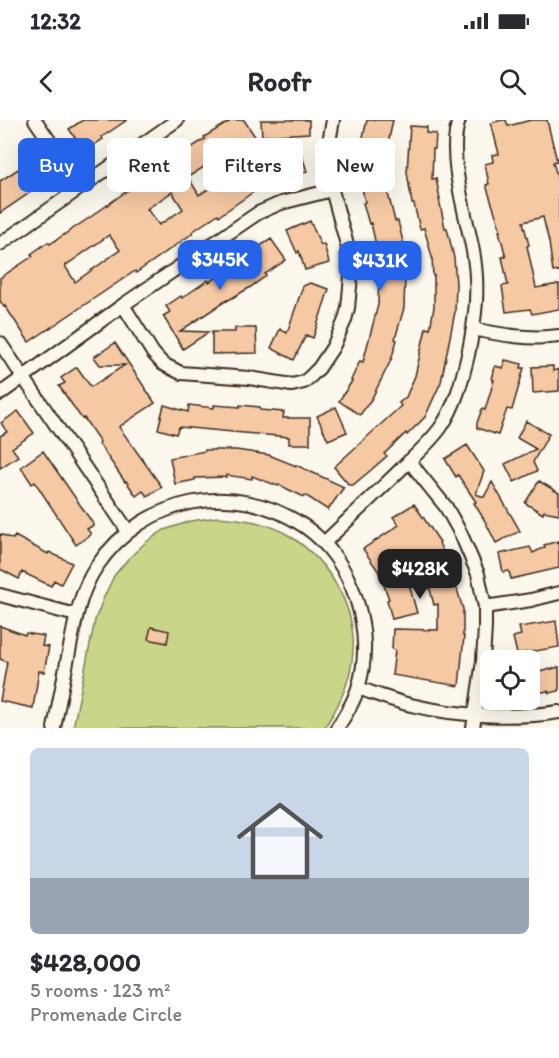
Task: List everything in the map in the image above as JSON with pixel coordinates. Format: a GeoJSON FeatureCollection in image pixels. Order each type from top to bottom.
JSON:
{"type":"FeatureCollection","features":[{"type":"Feature","properties":{"kind":"street"},"geometry":{"type":"LineString","coordinates":[[34,120],[47,138]]}},
{"type":"Feature","properties":{"kind":"street"},"geometry":{"type":"LineString","coordinates":[[95,177],[177,120]]}},
{"type":"Feature","properties":{"kind":"street"},"geometry":{"type":"LineString","coordinates":[[330,138],[333,120]]}},
{"type":"Feature","properties":{"kind":"street"},"geometry":{"type":"LineString","coordinates":[[324,543],[410,461],[439,429],[451,411],[463,378],[473,329],[477,281],[455,164],[455,141],[459,120]]}},
{"type":"Feature","properties":{"kind":"street"},"geometry":{"type":"LineString","coordinates":[[0,244],[74,192]]}},
{"type":"Feature","properties":{"kind":"street"},"geometry":{"type":"LineString","coordinates":[[0,394],[123,305],[258,213],[281,203],[324,192]]}},
{"type":"Feature","properties":{"kind":"street"},"geometry":{"type":"LineString","coordinates":[[123,305],[153,353],[163,364],[181,373],[249,378],[292,385],[304,382],[320,368],[333,347],[348,308],[351,276],[349,252],[333,192]]}},
{"type":"Feature","properties":{"kind":"street"},"geometry":{"type":"LineString","coordinates":[[473,329],[507,336],[545,338],[559,336]]}},
{"type":"Feature","properties":{"kind":"street"},"geometry":{"type":"LineString","coordinates":[[0,343],[128,531]]}},
{"type":"Feature","properties":{"kind":"street"},"geometry":{"type":"LineString","coordinates":[[410,461],[446,507],[461,534],[478,574],[485,606],[483,661],[473,728]]}},
{"type":"Feature","properties":{"kind":"street"},"geometry":{"type":"LineString","coordinates":[[54,728],[76,615],[85,588],[96,567],[128,531],[154,515],[181,504],[225,499],[254,503],[280,512],[306,527],[324,543],[352,586],[361,613],[365,642],[364,660],[358,688],[348,712],[337,728]]}},
{"type":"Feature","properties":{"kind":"street"},"geometry":{"type":"LineString","coordinates":[[485,606],[531,600],[559,593]]}},
{"type":"Feature","properties":{"kind":"street"},"geometry":{"type":"LineString","coordinates":[[0,595],[76,615]]}},
{"type":"Feature","properties":{"kind":"street"},"geometry":{"type":"LineString","coordinates":[[358,688],[412,705],[450,712],[533,716],[559,712]]}},
{"type":"Feature","properties":{"kind":"green space"},"geometry":{"type":"Polygon","coordinates":[[[218,517],[258,523],[295,539],[320,562],[339,589],[351,621],[352,661],[342,696],[324,728],[73,728],[95,620],[114,576],[145,543],[164,530],[191,521],[218,517]]]}},
{"type":"Feature","properties":{"kind":"building"},"geometry":{"type":"Polygon","coordinates":[[[83,120],[127,120],[95,144],[95,138],[75,138],[69,129],[83,120]]]}},
{"type":"Feature","properties":{"kind":"building"},"geometry":{"type":"Polygon","coordinates":[[[232,120],[244,120],[256,138],[204,138],[232,120]]]}},
{"type":"Feature","properties":{"kind":"building"},"geometry":{"type":"Polygon","coordinates":[[[261,120],[309,120],[309,133],[262,136],[261,120]]]}},
{"type":"Feature","properties":{"kind":"building"},"geometry":{"type":"Polygon","coordinates":[[[367,120],[393,120],[389,138],[363,138],[367,120]]]}},
{"type":"Feature","properties":{"kind":"building"},"geometry":{"type":"Polygon","coordinates":[[[506,120],[508,126],[531,120],[547,120],[557,161],[553,162],[559,183],[559,271],[553,272],[543,217],[523,222],[536,288],[559,284],[559,309],[532,314],[530,309],[506,312],[502,286],[508,285],[502,257],[506,257],[499,231],[501,231],[486,185],[489,184],[485,164],[493,162],[492,155],[499,154],[491,123],[506,120]]]}},
{"type":"Feature","properties":{"kind":"building"},"geometry":{"type":"Polygon","coordinates":[[[410,126],[427,127],[426,133],[436,134],[432,179],[436,178],[445,228],[447,228],[454,258],[455,312],[441,382],[425,417],[384,454],[387,456],[353,485],[349,485],[334,467],[401,406],[399,403],[406,397],[415,376],[426,328],[430,329],[434,307],[432,257],[424,228],[420,229],[414,204],[412,204],[407,172],[410,126]]]}},
{"type":"Feature","properties":{"kind":"building"},"geometry":{"type":"Polygon","coordinates":[[[203,140],[203,167],[191,175],[191,148],[203,140]]]}},
{"type":"Feature","properties":{"kind":"building"},"geometry":{"type":"Polygon","coordinates":[[[303,159],[307,171],[303,172],[303,159]]]}},
{"type":"Feature","properties":{"kind":"building"},"geometry":{"type":"Polygon","coordinates":[[[18,169],[18,192],[31,192],[0,213],[0,181],[18,169]]]}},
{"type":"Feature","properties":{"kind":"building"},"geometry":{"type":"Polygon","coordinates":[[[191,182],[199,195],[204,192],[253,192],[219,216],[218,214],[136,273],[135,271],[29,342],[0,301],[0,278],[33,256],[31,254],[48,242],[50,244],[125,192],[172,192],[191,192],[191,182]],[[172,192],[147,209],[159,225],[183,209],[172,192]],[[109,235],[65,266],[75,282],[120,250],[109,235]]]}},
{"type":"Feature","properties":{"kind":"building"},"geometry":{"type":"Polygon","coordinates":[[[363,192],[388,192],[406,254],[406,274],[404,308],[391,360],[372,398],[360,415],[339,401],[352,381],[360,361],[363,362],[378,305],[378,254],[371,223],[369,224],[363,203],[365,202],[363,192]]]}},
{"type":"Feature","properties":{"kind":"building"},"geometry":{"type":"Polygon","coordinates":[[[310,221],[321,245],[324,244],[329,263],[305,270],[299,251],[297,253],[287,231],[310,221]]]}},
{"type":"Feature","properties":{"kind":"building"},"geometry":{"type":"Polygon","coordinates":[[[271,239],[286,260],[249,288],[180,331],[209,332],[183,349],[163,316],[170,312],[166,306],[230,269],[271,239]]]}},
{"type":"Feature","properties":{"kind":"building"},"geometry":{"type":"Polygon","coordinates":[[[310,283],[329,289],[313,338],[306,335],[294,360],[271,348],[280,329],[287,333],[303,286],[310,283]]]}},
{"type":"Feature","properties":{"kind":"building"},"geometry":{"type":"Polygon","coordinates":[[[235,328],[256,328],[257,353],[212,354],[212,332],[235,332],[235,328]]]}},
{"type":"Feature","properties":{"kind":"building"},"geometry":{"type":"Polygon","coordinates":[[[115,343],[155,403],[119,427],[162,487],[147,496],[143,491],[136,496],[99,444],[100,442],[84,418],[82,419],[59,386],[65,383],[61,378],[77,367],[91,387],[125,365],[100,365],[94,357],[115,343]]]}},
{"type":"Feature","properties":{"kind":"building"},"geometry":{"type":"Polygon","coordinates":[[[505,360],[522,364],[521,368],[524,368],[512,410],[507,409],[498,435],[477,428],[477,423],[482,409],[485,410],[494,380],[492,380],[495,366],[503,368],[505,360]]]}},
{"type":"Feature","properties":{"kind":"building"},"geometry":{"type":"Polygon","coordinates":[[[553,366],[553,371],[559,369],[559,391],[533,393],[532,367],[553,366]]]}},
{"type":"Feature","properties":{"kind":"building"},"geometry":{"type":"Polygon","coordinates":[[[164,405],[188,412],[189,405],[214,408],[214,405],[240,407],[240,405],[284,412],[283,418],[310,418],[310,444],[289,444],[289,437],[179,427],[176,434],[158,429],[164,405]]]}},
{"type":"Feature","properties":{"kind":"building"},"geometry":{"type":"Polygon","coordinates":[[[336,407],[347,432],[328,440],[317,416],[336,407]]]}},
{"type":"Feature","properties":{"kind":"building"},"geometry":{"type":"Polygon","coordinates":[[[18,411],[34,433],[12,448],[18,456],[0,468],[0,436],[7,432],[1,423],[18,411]]]}},
{"type":"Feature","properties":{"kind":"building"},"geometry":{"type":"Polygon","coordinates":[[[526,421],[549,434],[533,462],[537,471],[514,482],[505,464],[536,449],[517,438],[526,421]]]}},
{"type":"Feature","properties":{"kind":"building"},"geometry":{"type":"Polygon","coordinates":[[[467,445],[484,471],[476,494],[484,497],[492,482],[520,531],[496,543],[474,503],[476,502],[445,459],[467,445]]]}},
{"type":"Feature","properties":{"kind":"building"},"geometry":{"type":"Polygon","coordinates":[[[205,450],[236,450],[269,455],[344,487],[328,510],[305,495],[304,497],[252,476],[252,479],[226,475],[226,477],[195,478],[195,480],[175,484],[170,458],[205,450]]]}},
{"type":"Feature","properties":{"kind":"building"},"geometry":{"type":"Polygon","coordinates":[[[43,451],[94,525],[87,529],[91,534],[76,545],[35,482],[32,484],[21,467],[43,451]]]}},
{"type":"Feature","properties":{"kind":"building"},"geometry":{"type":"Polygon","coordinates":[[[539,481],[559,493],[559,514],[544,511],[543,514],[525,503],[539,481]]]}},
{"type":"Feature","properties":{"kind":"building"},"geometry":{"type":"Polygon","coordinates":[[[414,504],[440,542],[463,609],[464,636],[459,686],[392,675],[395,650],[392,649],[393,629],[438,630],[438,604],[434,605],[427,578],[409,584],[417,613],[392,619],[387,600],[389,599],[379,572],[363,549],[399,525],[393,517],[414,504]]]}},
{"type":"Feature","properties":{"kind":"building"},"geometry":{"type":"Polygon","coordinates":[[[0,534],[13,539],[15,536],[48,554],[49,552],[72,563],[61,584],[54,580],[51,586],[22,572],[19,579],[0,569],[0,534]]]}},
{"type":"Feature","properties":{"kind":"building"},"geometry":{"type":"Polygon","coordinates":[[[559,541],[559,568],[511,579],[509,571],[503,572],[499,554],[530,547],[533,553],[545,547],[544,545],[559,541]]]}},
{"type":"Feature","properties":{"kind":"building"},"geometry":{"type":"Polygon","coordinates":[[[556,621],[559,647],[540,650],[516,650],[513,637],[521,635],[519,627],[556,621]]]}},
{"type":"Feature","properties":{"kind":"building"},"geometry":{"type":"Polygon","coordinates":[[[0,626],[25,635],[26,633],[44,636],[42,646],[49,647],[44,672],[39,671],[33,708],[0,701],[7,662],[0,659],[0,626]]]}},
{"type":"Feature","properties":{"kind":"building"},"geometry":{"type":"Polygon","coordinates":[[[151,627],[169,631],[167,643],[148,639],[151,627]]]}},
{"type":"Feature","properties":{"kind":"building"},"geometry":{"type":"Polygon","coordinates":[[[559,667],[559,691],[540,692],[540,672],[559,667]]]}}]}
